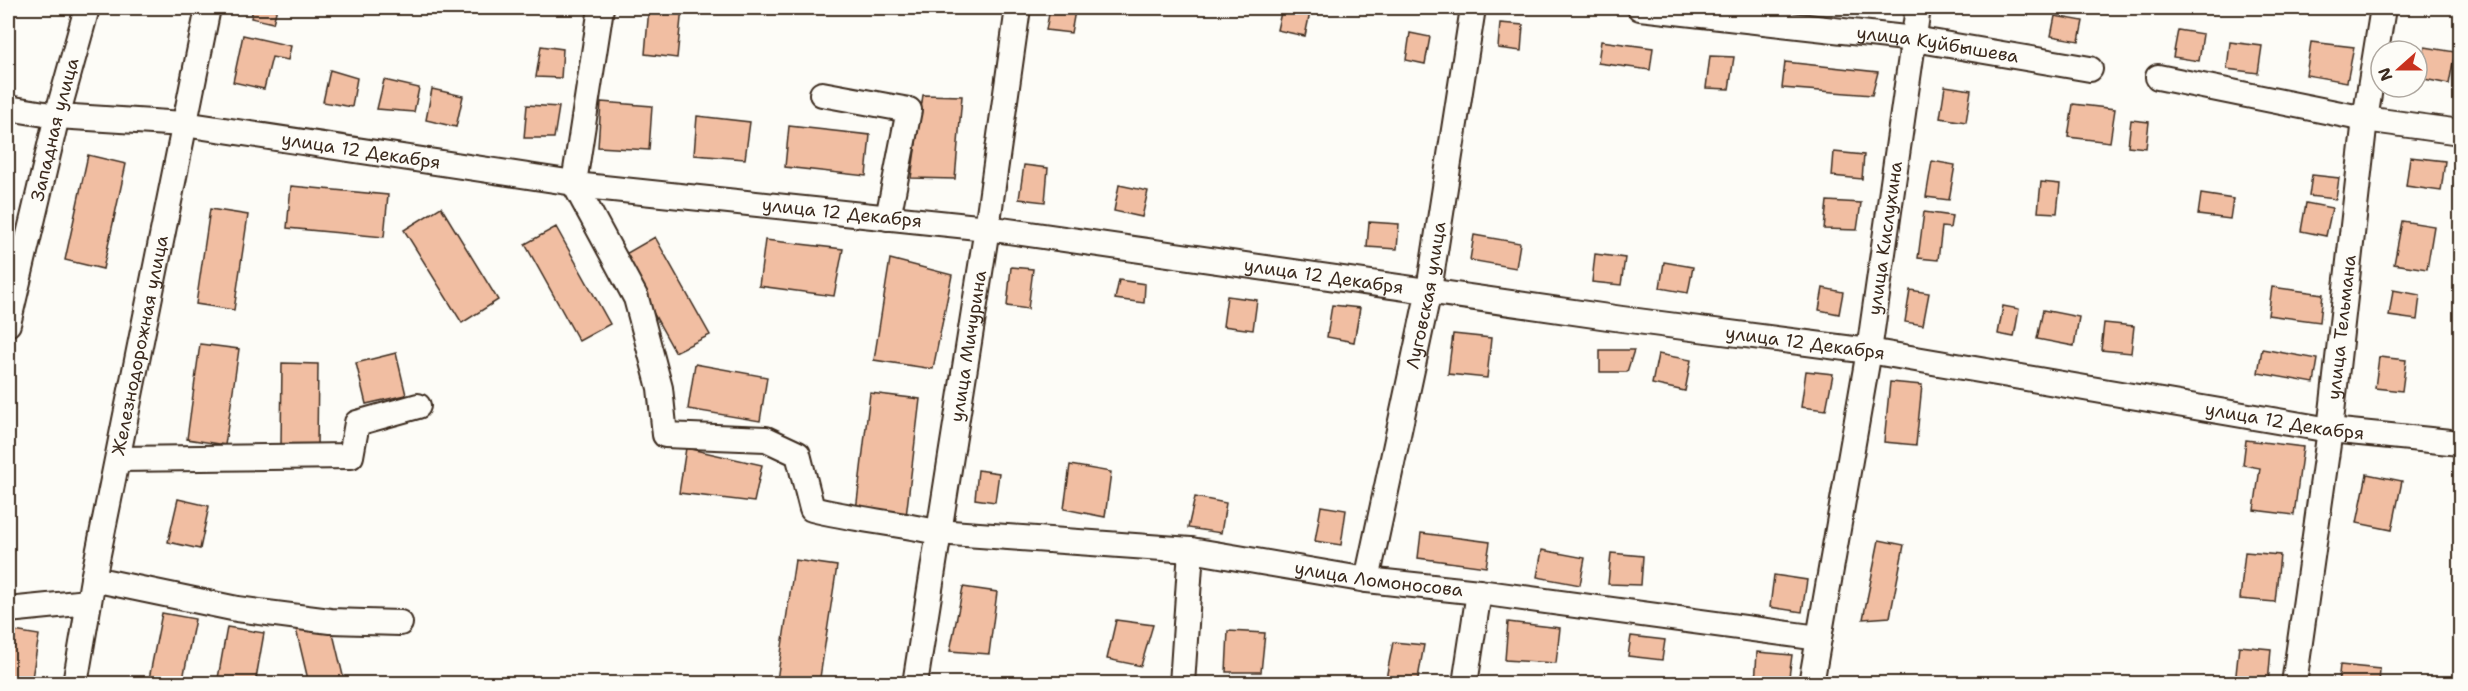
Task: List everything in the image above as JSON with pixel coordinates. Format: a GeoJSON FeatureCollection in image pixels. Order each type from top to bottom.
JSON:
{"type":"FeatureCollection","features":[{"type":"Feature","properties":{"kind":"street","name":"Западная улица"},"geometry":{"type":"LineString","coordinates":[[8,324],[57,116],[87,8]]}},
{"type":"Feature","properties":{"kind":"street","name":"Железнодорожная улица"},"geometry":{"type":"LineString","coordinates":[[75,684],[88,602],[208,8]]}},
{"type":"Feature","properties":{"kind":"street"},"geometry":{"type":"LineString","coordinates":[[574,184],[601,8]]}},
{"type":"Feature","properties":{"kind":"street","name":"улица Мичурина"},"geometry":{"type":"LineString","coordinates":[[915,684],[987,228],[1018,8]]}},
{"type":"Feature","properties":{"kind":"street","name":"Луговская улица"},"geometry":{"type":"LineString","coordinates":[[1367,580],[1429,290],[1473,8]]}},
{"type":"Feature","properties":{"kind":"street","name":"улица Куйбышева"},"geometry":{"type":"LineString","coordinates":[[1640,8],[1914,39],[2090,69]]}},
{"type":"Feature","properties":{"kind":"street","name":"улица Кислухина"},"geometry":{"type":"LineString","coordinates":[[1811,684],[1869,351],[1918,8]]}},
{"type":"Feature","properties":{"kind":"street","name":"улица Тельмана"},"geometry":{"type":"LineString","coordinates":[[2295,684],[2330,430],[2365,119],[2383,8]]}},
{"type":"Feature","properties":{"kind":"street"},"geometry":{"type":"LineString","coordinates":[[2158,77],[2365,119],[2460,132]]}},
{"type":"Feature","properties":{"kind":"street"},"geometry":{"type":"LineString","coordinates":[[822,94],[909,110],[888,218]]}},
{"type":"Feature","properties":{"kind":"street","name":"улица 12 Декабря"},"geometry":{"type":"LineString","coordinates":[[8,108],[57,116],[184,124],[574,184],[987,228],[1622,319],[1869,351],[2330,430],[2460,442]]}},
{"type":"Feature","properties":{"kind":"street","name":"улица Ломоносова"},"geometry":{"type":"LineString","coordinates":[[574,184],[636,298],[660,388],[665,435],[766,439],[798,454],[812,509],[855,519],[938,531],[1191,550],[1367,580],[1479,592],[1818,638]]}},
{"type":"Feature","properties":{"kind":"street"},"geometry":{"type":"LineString","coordinates":[[118,459],[351,456],[357,423],[418,406]]}},
{"type":"Feature","properties":{"kind":"street"},"geometry":{"type":"LineString","coordinates":[[1182,684],[1191,550]]}},
{"type":"Feature","properties":{"kind":"street"},"geometry":{"type":"LineString","coordinates":[[93,579],[237,609],[330,621],[400,623]]}},
{"type":"Feature","properties":{"kind":"street"},"geometry":{"type":"LineString","coordinates":[[1466,684],[1479,592]]}},
{"type":"Feature","properties":{"kind":"street"},"geometry":{"type":"LineString","coordinates":[[8,610],[88,602]]}},
{"type":"Feature","properties":{"kind":"building"},"geometry":{"type":"Polygon","coordinates":[[[253,8],[277,8],[273,23],[251,18],[253,8]]]}},
{"type":"Feature","properties":{"kind":"building"},"geometry":{"type":"Polygon","coordinates":[[[649,8],[682,8],[677,58],[645,54],[649,8]]]}},
{"type":"Feature","properties":{"kind":"building"},"geometry":{"type":"Polygon","coordinates":[[[1282,8],[1311,8],[1305,36],[1277,30],[1282,8]]]}},
{"type":"Feature","properties":{"kind":"building"},"geometry":{"type":"Polygon","coordinates":[[[2137,8],[2161,8],[2161,14],[2137,11],[2137,8]]]}},
{"type":"Feature","properties":{"kind":"building"},"geometry":{"type":"Polygon","coordinates":[[[2430,8],[2460,8],[2459,13],[2430,10],[2430,8]]]}},
{"type":"Feature","properties":{"kind":"building"},"geometry":{"type":"Polygon","coordinates":[[[1050,9],[1075,11],[1071,33],[1046,30],[1050,9]]]}},
{"type":"Feature","properties":{"kind":"building"},"geometry":{"type":"Polygon","coordinates":[[[2055,16],[2083,21],[2079,41],[2051,36],[2055,16]]]}},
{"type":"Feature","properties":{"kind":"building"},"geometry":{"type":"Polygon","coordinates":[[[1500,23],[1523,25],[1521,51],[1498,48],[1500,23]]]}},
{"type":"Feature","properties":{"kind":"building"},"geometry":{"type":"Polygon","coordinates":[[[2178,30],[2203,34],[2199,61],[2173,57],[2178,30]]]}},
{"type":"Feature","properties":{"kind":"building"},"geometry":{"type":"Polygon","coordinates":[[[1410,33],[1430,37],[1425,64],[1406,60],[1410,33]]]}},
{"type":"Feature","properties":{"kind":"building"},"geometry":{"type":"Polygon","coordinates":[[[243,35],[291,46],[288,60],[272,57],[264,89],[233,82],[243,35]]]}},
{"type":"Feature","properties":{"kind":"building"},"geometry":{"type":"Polygon","coordinates":[[[1601,41],[1653,48],[1650,70],[1598,63],[1601,41]]]}},
{"type":"Feature","properties":{"kind":"building"},"geometry":{"type":"Polygon","coordinates":[[[2230,42],[2262,46],[2258,73],[2227,69],[2230,42]]]}},
{"type":"Feature","properties":{"kind":"building"},"geometry":{"type":"Polygon","coordinates":[[[2311,42],[2354,47],[2347,82],[2306,75],[2311,42]]]}},
{"type":"Feature","properties":{"kind":"building"},"geometry":{"type":"Polygon","coordinates":[[[541,46],[563,49],[561,78],[536,77],[541,46]]]}},
{"type":"Feature","properties":{"kind":"building"},"geometry":{"type":"Polygon","coordinates":[[[2429,48],[2455,52],[2449,84],[2429,80],[2429,48]]]}},
{"type":"Feature","properties":{"kind":"building"},"geometry":{"type":"Polygon","coordinates":[[[1710,56],[1734,57],[1729,89],[1706,88],[1710,56]]]}},
{"type":"Feature","properties":{"kind":"building"},"geometry":{"type":"Polygon","coordinates":[[[1785,62],[1878,72],[1872,95],[1782,88],[1785,62]]]}},
{"type":"Feature","properties":{"kind":"building"},"geometry":{"type":"Polygon","coordinates":[[[330,70],[357,78],[352,107],[323,102],[330,70]]]}},
{"type":"Feature","properties":{"kind":"building"},"geometry":{"type":"Polygon","coordinates":[[[384,80],[419,88],[414,112],[377,109],[384,80]]]}},
{"type":"Feature","properties":{"kind":"building"},"geometry":{"type":"Polygon","coordinates":[[[1945,86],[1971,90],[1966,122],[1940,118],[1945,86]]]}},
{"type":"Feature","properties":{"kind":"building"},"geometry":{"type":"Polygon","coordinates":[[[432,89],[463,96],[456,127],[426,120],[432,89]]]}},
{"type":"Feature","properties":{"kind":"building"},"geometry":{"type":"Polygon","coordinates":[[[923,95],[962,96],[955,179],[911,178],[923,95]]]}},
{"type":"Feature","properties":{"kind":"building"},"geometry":{"type":"Polygon","coordinates":[[[601,102],[652,106],[649,150],[598,147],[601,102]]]}},
{"type":"Feature","properties":{"kind":"building"},"geometry":{"type":"Polygon","coordinates":[[[2073,104],[2115,109],[2110,142],[2068,137],[2073,104]]]}},
{"type":"Feature","properties":{"kind":"building"},"geometry":{"type":"Polygon","coordinates":[[[527,105],[559,107],[554,138],[524,138],[527,105]]]}},
{"type":"Feature","properties":{"kind":"building"},"geometry":{"type":"Polygon","coordinates":[[[697,116],[750,122],[745,159],[694,155],[697,116]]]}},
{"type":"Feature","properties":{"kind":"building"},"geometry":{"type":"Polygon","coordinates":[[[2131,120],[2149,122],[2146,148],[2128,146],[2131,120]]]}},
{"type":"Feature","properties":{"kind":"building"},"geometry":{"type":"Polygon","coordinates":[[[789,126],[870,135],[866,176],[785,167],[789,126]]]}},
{"type":"Feature","properties":{"kind":"building"},"geometry":{"type":"Polygon","coordinates":[[[1834,152],[1864,155],[1862,179],[1832,176],[1834,152]]]}},
{"type":"Feature","properties":{"kind":"building"},"geometry":{"type":"Polygon","coordinates":[[[88,155],[126,164],[103,269],[65,260],[88,155]]]}},
{"type":"Feature","properties":{"kind":"building"},"geometry":{"type":"Polygon","coordinates":[[[2410,157],[2445,161],[2441,191],[2406,186],[2410,157]]]}},
{"type":"Feature","properties":{"kind":"building"},"geometry":{"type":"Polygon","coordinates":[[[1932,161],[1955,165],[1949,200],[1926,197],[1932,161]]]}},
{"type":"Feature","properties":{"kind":"building"},"geometry":{"type":"Polygon","coordinates":[[[1024,165],[1048,168],[1045,202],[1019,199],[1024,165]]]}},
{"type":"Feature","properties":{"kind":"building"},"geometry":{"type":"Polygon","coordinates":[[[2312,175],[2339,178],[2336,199],[2309,196],[2312,175]]]}},
{"type":"Feature","properties":{"kind":"building"},"geometry":{"type":"Polygon","coordinates":[[[2041,182],[2060,184],[2057,213],[2038,212],[2041,182]]]}},
{"type":"Feature","properties":{"kind":"building"},"geometry":{"type":"Polygon","coordinates":[[[1119,185],[1148,191],[1142,217],[1114,211],[1119,185]]]}},
{"type":"Feature","properties":{"kind":"building"},"geometry":{"type":"Polygon","coordinates":[[[291,186],[388,195],[384,237],[287,228],[291,186]]]}},
{"type":"Feature","properties":{"kind":"building"},"geometry":{"type":"Polygon","coordinates":[[[2201,194],[2233,199],[2230,219],[2198,215],[2201,194]]]}},
{"type":"Feature","properties":{"kind":"building"},"geometry":{"type":"Polygon","coordinates":[[[1827,201],[1861,203],[1857,230],[1824,229],[1827,201]]]}},
{"type":"Feature","properties":{"kind":"building"},"geometry":{"type":"Polygon","coordinates":[[[2306,203],[2332,208],[2326,236],[2301,231],[2306,203]]]}},
{"type":"Feature","properties":{"kind":"building"},"geometry":{"type":"Polygon","coordinates":[[[441,207],[498,300],[462,323],[404,230],[441,207]]]}},
{"type":"Feature","properties":{"kind":"building"},"geometry":{"type":"Polygon","coordinates":[[[210,209],[248,215],[234,310],[196,304],[210,209]]]}},
{"type":"Feature","properties":{"kind":"building"},"geometry":{"type":"Polygon","coordinates":[[[1924,212],[1952,216],[1950,228],[1942,227],[1938,260],[1918,258],[1924,212]]]}},
{"type":"Feature","properties":{"kind":"building"},"geometry":{"type":"Polygon","coordinates":[[[2402,221],[2434,226],[2427,269],[2394,264],[2402,221]]]}},
{"type":"Feature","properties":{"kind":"building"},"geometry":{"type":"Polygon","coordinates":[[[1369,222],[1399,224],[1397,249],[1367,247],[1369,222]]]}},
{"type":"Feature","properties":{"kind":"building"},"geometry":{"type":"Polygon","coordinates":[[[556,227],[610,324],[579,341],[525,244],[556,227]]]}},
{"type":"Feature","properties":{"kind":"building"},"geometry":{"type":"Polygon","coordinates":[[[1474,235],[1520,243],[1516,268],[1470,260],[1474,235]]]}},
{"type":"Feature","properties":{"kind":"building"},"geometry":{"type":"Polygon","coordinates":[[[655,237],[710,335],[675,352],[622,256],[655,237]]]}},
{"type":"Feature","properties":{"kind":"building"},"geometry":{"type":"Polygon","coordinates":[[[765,240],[843,249],[834,296],[759,286],[765,240]]]}},
{"type":"Feature","properties":{"kind":"building"},"geometry":{"type":"Polygon","coordinates":[[[1595,254],[1625,258],[1621,285],[1592,282],[1595,254]]]}},
{"type":"Feature","properties":{"kind":"building"},"geometry":{"type":"Polygon","coordinates":[[[890,259],[952,275],[933,369],[874,360],[890,259]]]}},
{"type":"Feature","properties":{"kind":"building"},"geometry":{"type":"Polygon","coordinates":[[[1664,262],[1693,267],[1688,293],[1660,288],[1664,262]]]}},
{"type":"Feature","properties":{"kind":"building"},"geometry":{"type":"Polygon","coordinates":[[[1011,267],[1033,269],[1028,309],[1007,306],[1011,267]]]}},
{"type":"Feature","properties":{"kind":"building"},"geometry":{"type":"Polygon","coordinates":[[[1119,280],[1145,284],[1144,303],[1115,299],[1119,280]]]}},
{"type":"Feature","properties":{"kind":"building"},"geometry":{"type":"Polygon","coordinates":[[[2272,287],[2323,294],[2320,322],[2268,315],[2272,287]]]}},
{"type":"Feature","properties":{"kind":"building"},"geometry":{"type":"Polygon","coordinates":[[[1823,288],[1843,292],[1839,314],[1819,310],[1823,288]]]}},
{"type":"Feature","properties":{"kind":"building"},"geometry":{"type":"Polygon","coordinates":[[[1910,290],[1929,293],[1923,325],[1905,322],[1910,290]]]}},
{"type":"Feature","properties":{"kind":"building"},"geometry":{"type":"Polygon","coordinates":[[[2393,290],[2420,295],[2417,320],[2389,316],[2393,290]]]}},
{"type":"Feature","properties":{"kind":"building"},"geometry":{"type":"Polygon","coordinates":[[[1227,296],[1257,300],[1253,330],[1223,326],[1227,296]]]}},
{"type":"Feature","properties":{"kind":"building"},"geometry":{"type":"Polygon","coordinates":[[[1332,305],[1360,308],[1354,342],[1327,337],[1332,305]]]}},
{"type":"Feature","properties":{"kind":"building"},"geometry":{"type":"Polygon","coordinates":[[[2003,306],[2019,309],[2014,337],[1998,334],[2003,306]]]}},
{"type":"Feature","properties":{"kind":"building"},"geometry":{"type":"Polygon","coordinates":[[[2043,310],[2079,317],[2074,346],[2037,339],[2043,310]]]}},
{"type":"Feature","properties":{"kind":"building"},"geometry":{"type":"Polygon","coordinates":[[[2104,323],[2134,326],[2131,353],[2101,350],[2104,323]]]}},
{"type":"Feature","properties":{"kind":"building"},"geometry":{"type":"Polygon","coordinates":[[[1453,334],[1491,338],[1487,378],[1448,374],[1453,334]]]}},
{"type":"Feature","properties":{"kind":"building"},"geometry":{"type":"Polygon","coordinates":[[[200,344],[239,349],[225,445],[187,439],[200,344]]]}},
{"type":"Feature","properties":{"kind":"building"},"geometry":{"type":"Polygon","coordinates":[[[2262,349],[2318,359],[2314,383],[2258,373],[2262,349]]]}},
{"type":"Feature","properties":{"kind":"building"},"geometry":{"type":"Polygon","coordinates":[[[1600,350],[1634,350],[1627,372],[1600,372],[1600,350]]]}},
{"type":"Feature","properties":{"kind":"building"},"geometry":{"type":"Polygon","coordinates":[[[396,353],[406,395],[366,404],[356,363],[396,353]]]}},
{"type":"Feature","properties":{"kind":"building"},"geometry":{"type":"Polygon","coordinates":[[[1658,354],[1691,360],[1685,391],[1652,384],[1658,354]]]}},
{"type":"Feature","properties":{"kind":"building"},"geometry":{"type":"Polygon","coordinates":[[[2379,357],[2406,360],[2402,391],[2375,388],[2379,357]]]}},
{"type":"Feature","properties":{"kind":"building"},"geometry":{"type":"Polygon","coordinates":[[[282,363],[318,364],[317,446],[281,446],[282,363]]]}},
{"type":"Feature","properties":{"kind":"building"},"geometry":{"type":"Polygon","coordinates":[[[695,364],[767,377],[760,421],[688,409],[695,364]]]}},
{"type":"Feature","properties":{"kind":"building"},"geometry":{"type":"Polygon","coordinates":[[[1806,371],[1833,374],[1826,410],[1801,407],[1806,371]]]}},
{"type":"Feature","properties":{"kind":"building"},"geometry":{"type":"Polygon","coordinates":[[[1890,382],[1922,385],[1916,445],[1884,442],[1890,382]]]}},
{"type":"Feature","properties":{"kind":"building"},"geometry":{"type":"Polygon","coordinates":[[[870,393],[920,399],[905,525],[855,519],[870,393]]]}},
{"type":"Feature","properties":{"kind":"building"},"geometry":{"type":"Polygon","coordinates":[[[2246,440],[2303,447],[2294,515],[2254,510],[2260,468],[2243,465],[2246,440]]]}},
{"type":"Feature","properties":{"kind":"building"},"geometry":{"type":"Polygon","coordinates":[[[686,448],[762,465],[754,502],[679,493],[686,448]]]}},
{"type":"Feature","properties":{"kind":"building"},"geometry":{"type":"Polygon","coordinates":[[[1070,465],[1111,472],[1105,517],[1064,509],[1070,465]]]}},
{"type":"Feature","properties":{"kind":"building"},"geometry":{"type":"Polygon","coordinates":[[[978,470],[999,473],[995,502],[975,499],[978,470]]]}},
{"type":"Feature","properties":{"kind":"building"},"geometry":{"type":"Polygon","coordinates":[[[2367,474],[2402,481],[2392,530],[2357,523],[2367,474]]]}},
{"type":"Feature","properties":{"kind":"building"},"geometry":{"type":"Polygon","coordinates":[[[1195,497],[1226,503],[1221,533],[1188,528],[1195,497]]]}},
{"type":"Feature","properties":{"kind":"building"},"geometry":{"type":"Polygon","coordinates":[[[178,499],[209,506],[200,549],[168,542],[178,499]]]}},
{"type":"Feature","properties":{"kind":"building"},"geometry":{"type":"Polygon","coordinates":[[[1321,506],[1346,510],[1341,545],[1315,541],[1321,506]]]}},
{"type":"Feature","properties":{"kind":"building"},"geometry":{"type":"Polygon","coordinates":[[[1421,533],[1490,542],[1486,567],[1418,558],[1421,533]]]}},
{"type":"Feature","properties":{"kind":"building"},"geometry":{"type":"Polygon","coordinates":[[[1879,540],[1904,545],[1890,617],[1863,619],[1879,540]]]}},
{"type":"Feature","properties":{"kind":"building"},"geometry":{"type":"Polygon","coordinates":[[[1542,550],[1585,558],[1580,585],[1537,577],[1542,550]]]}},
{"type":"Feature","properties":{"kind":"building"},"geometry":{"type":"Polygon","coordinates":[[[2245,552],[2280,555],[2275,602],[2240,599],[2245,552]]]}},
{"type":"Feature","properties":{"kind":"building"},"geometry":{"type":"Polygon","coordinates":[[[1611,553],[1643,556],[1641,585],[1608,584],[1611,553]]]}},
{"type":"Feature","properties":{"kind":"building"},"geometry":{"type":"Polygon","coordinates":[[[795,560],[837,566],[819,684],[777,680],[795,560]]]}},
{"type":"Feature","properties":{"kind":"building"},"geometry":{"type":"Polygon","coordinates":[[[1774,575],[1807,580],[1802,612],[1770,607],[1774,575]]]}},
{"type":"Feature","properties":{"kind":"building"},"geometry":{"type":"Polygon","coordinates":[[[963,587],[997,592],[989,654],[950,651],[963,587]]]}},
{"type":"Feature","properties":{"kind":"building"},"geometry":{"type":"Polygon","coordinates":[[[162,613],[195,619],[182,684],[148,684],[162,613]]]}},
{"type":"Feature","properties":{"kind":"building"},"geometry":{"type":"Polygon","coordinates":[[[1116,620],[1153,625],[1141,666],[1107,659],[1116,620]]]}},
{"type":"Feature","properties":{"kind":"building"},"geometry":{"type":"Polygon","coordinates":[[[330,621],[345,684],[309,684],[296,629],[330,621]]]}},
{"type":"Feature","properties":{"kind":"building"},"geometry":{"type":"Polygon","coordinates":[[[1508,622],[1560,628],[1556,663],[1505,660],[1508,622]]]}},
{"type":"Feature","properties":{"kind":"building"},"geometry":{"type":"Polygon","coordinates":[[[227,627],[264,633],[255,684],[217,684],[227,627]]]}},
{"type":"Feature","properties":{"kind":"building"},"geometry":{"type":"Polygon","coordinates":[[[8,630],[39,635],[31,684],[8,684],[8,630]]]}},
{"type":"Feature","properties":{"kind":"building"},"geometry":{"type":"Polygon","coordinates":[[[1228,631],[1265,633],[1261,672],[1226,672],[1228,631]]]}},
{"type":"Feature","properties":{"kind":"building"},"geometry":{"type":"Polygon","coordinates":[[[1631,636],[1665,640],[1662,660],[1628,656],[1631,636]]]}},
{"type":"Feature","properties":{"kind":"building"},"geometry":{"type":"Polygon","coordinates":[[[1393,642],[1424,645],[1417,684],[1385,684],[1393,642]]]}},
{"type":"Feature","properties":{"kind":"building"},"geometry":{"type":"Polygon","coordinates":[[[2239,646],[2271,649],[2268,684],[2235,684],[2239,646]]]}},
{"type":"Feature","properties":{"kind":"building"},"geometry":{"type":"Polygon","coordinates":[[[1757,652],[1792,655],[1788,684],[1755,684],[1757,652]]]}},
{"type":"Feature","properties":{"kind":"building"},"geometry":{"type":"Polygon","coordinates":[[[2340,665],[2380,669],[2379,684],[2338,684],[2340,665]]]}}]}
